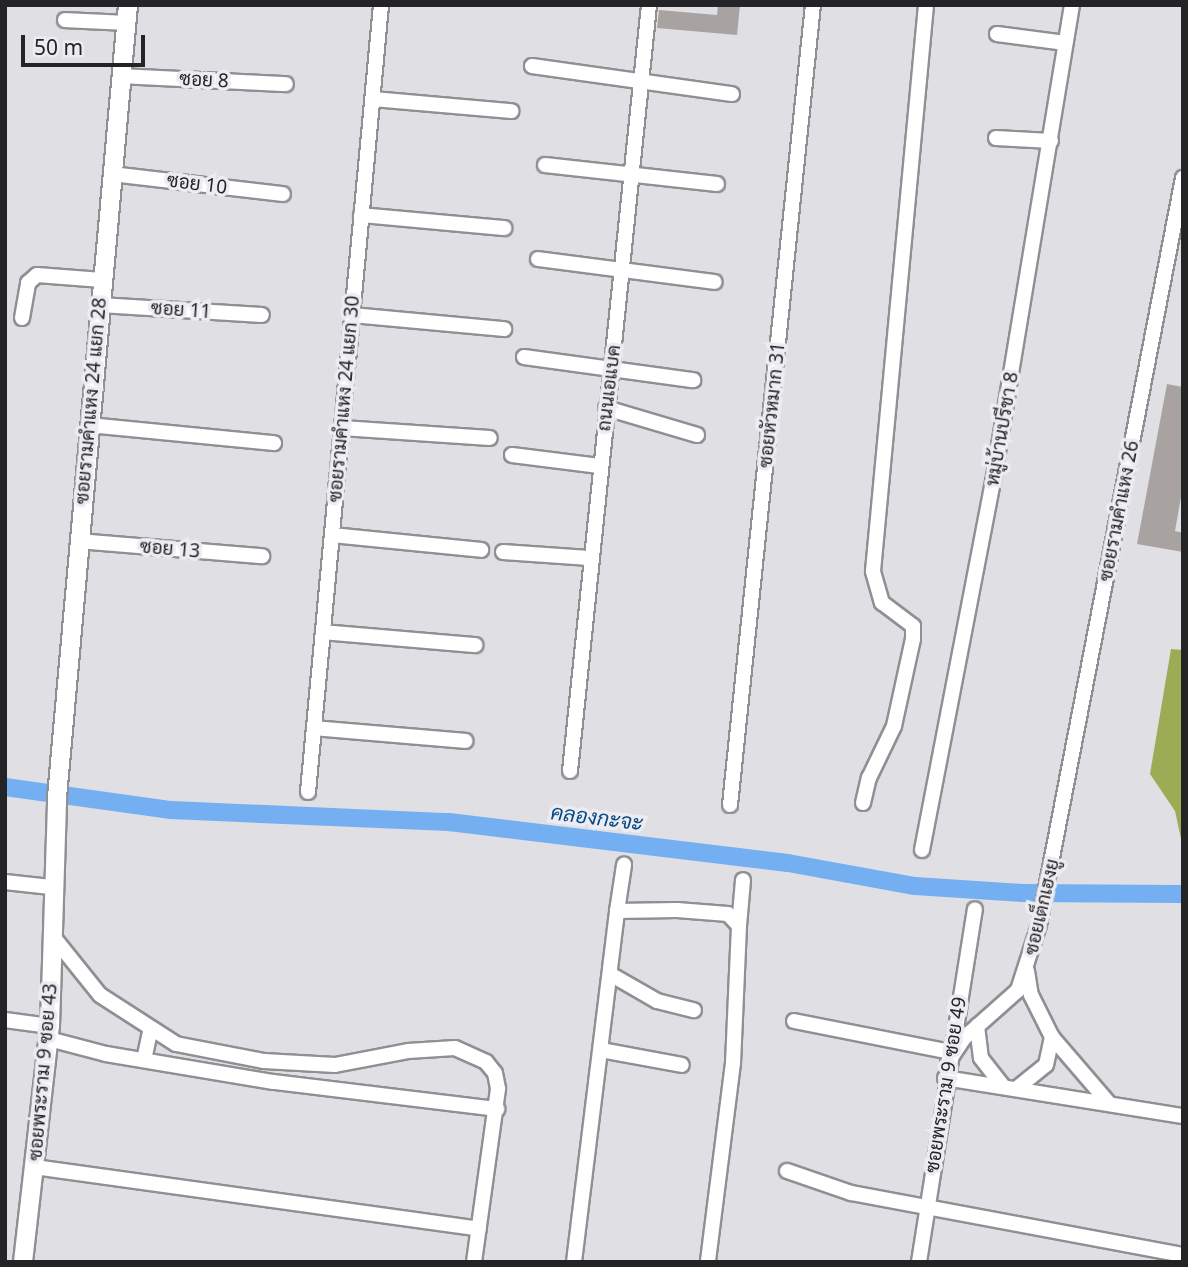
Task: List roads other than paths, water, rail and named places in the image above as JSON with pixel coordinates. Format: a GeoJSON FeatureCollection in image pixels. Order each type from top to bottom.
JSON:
{"type":"FeatureCollection","features":[{"type":"Feature","properties":{"kind":"street","name":"ซอยรามคำแหง 24 แยก 30"},"geometry":{"type":"LineString","coordinates":[[308,792],[381,5]]}},
{"type":"Feature","properties":{"kind":"street","name":"ถนนเอแบค"},"geometry":{"type":"LineString","coordinates":[[569,771],[588,558],[623,270],[649,5]]}},
{"type":"Feature","properties":{"kind":"street","name":"ซอยหัวหมาก 31"},"geometry":{"type":"LineString","coordinates":[[730,805],[813,5]]}},
{"type":"Feature","properties":{"kind":"street"},"geometry":{"type":"LineString","coordinates":[[863,803],[894,726],[913,639],[913,626],[882,603],[873,571],[926,5]]}},
{"type":"Feature","properties":{"kind":"street","name":"หมู่บ้านปรีชา 8"},"geometry":{"type":"LineString","coordinates":[[922,850],[996,464],[1072,5]]}},
{"type":"Feature","properties":{"kind":"street"},"geometry":{"type":"LineString","coordinates":[[65,20],[127,14]]}},
{"type":"Feature","properties":{"kind":"street","name":"ซอยรามคำแหง 24 แยก 28"},"geometry":{"type":"LineString","coordinates":[[57,797],[127,14]]}},
{"type":"Feature","properties":{"kind":"street"},"geometry":{"type":"LineString","coordinates":[[997,34],[1065,43]]}},
{"type":"Feature","properties":{"kind":"street"},"geometry":{"type":"LineString","coordinates":[[532,66],[732,94]]}},
{"type":"Feature","properties":{"kind":"street","name":"ซอย 8"},"geometry":{"type":"LineString","coordinates":[[121,76],[286,85]]}},
{"type":"Feature","properties":{"kind":"street"},"geometry":{"type":"LineString","coordinates":[[373,99],[511,111]]}},
{"type":"Feature","properties":{"kind":"street"},"geometry":{"type":"LineString","coordinates":[[996,138],[1051,141]]}},
{"type":"Feature","properties":{"kind":"street"},"geometry":{"type":"LineString","coordinates":[[545,166],[717,184]]}},
{"type":"Feature","properties":{"kind":"street","name":"ซอย 10"},"geometry":{"type":"LineString","coordinates":[[112,174],[283,194]]}},
{"type":"Feature","properties":{"kind":"street","name":"ซอยรามคำแหง 26"},"geometry":{"type":"LineString","coordinates":[[1056,844],[1183,178]]}},
{"type":"Feature","properties":{"kind":"street"},"geometry":{"type":"LineString","coordinates":[[361,215],[505,228]]}},
{"type":"Feature","properties":{"kind":"street"},"geometry":{"type":"LineString","coordinates":[[538,259],[715,282]]}},
{"type":"Feature","properties":{"kind":"street"},"geometry":{"type":"LineString","coordinates":[[22,318],[28,283],[37,275],[102,280]]}},
{"type":"Feature","properties":{"kind":"street","name":"ซอย 11"},"geometry":{"type":"LineString","coordinates":[[100,305],[262,315]]}},
{"type":"Feature","properties":{"kind":"street"},"geometry":{"type":"LineString","coordinates":[[352,315],[504,328]]}},
{"type":"Feature","properties":{"kind":"street"},"geometry":{"type":"LineString","coordinates":[[524,358],[612,367],[693,380]]}},
{"type":"Feature","properties":{"kind":"street"},"geometry":{"type":"LineString","coordinates":[[607,408],[697,435]]}},
{"type":"Feature","properties":{"kind":"street"},"geometry":{"type":"LineString","coordinates":[[89,425],[274,443]]}},
{"type":"Feature","properties":{"kind":"street"},"geometry":{"type":"LineString","coordinates":[[342,428],[490,438]]}},
{"type":"Feature","properties":{"kind":"street"},"geometry":{"type":"LineString","coordinates":[[512,455],[599,466]]}},
{"type":"Feature","properties":{"kind":"street"},"geometry":{"type":"LineString","coordinates":[[332,535],[481,550]]}},
{"type":"Feature","properties":{"kind":"street","name":"ซอย 13"},"geometry":{"type":"LineString","coordinates":[[78,541],[262,556]]}},
{"type":"Feature","properties":{"kind":"street"},"geometry":{"type":"LineString","coordinates":[[503,552],[588,558]]}},
{"type":"Feature","properties":{"kind":"street"},"geometry":{"type":"LineString","coordinates":[[323,632],[475,645]]}},
{"type":"Feature","properties":{"kind":"street"},"geometry":{"type":"LineString","coordinates":[[314,728],[465,741]]}},
{"type":"Feature","properties":{"kind":"street","name":"ซอยพระราม 9 ซอย 43"},"geometry":{"type":"LineString","coordinates":[[23,1262],[49,1032],[51,887],[57,797]]}},
{"type":"Feature","properties":{"kind":"street","name":"ซอยเต็กเฮงยู"},"geometry":{"type":"LineString","coordinates":[[949,1057],[977,1026],[1008,1002],[1027,970],[1056,844]]}},
{"type":"Feature","properties":{"kind":"street"},"geometry":{"type":"LineString","coordinates":[[574,1262],[624,865]]}},
{"type":"Feature","properties":{"kind":"street"},"geometry":{"type":"LineString","coordinates":[[708,1262],[733,1063],[743,880]]}},
{"type":"Feature","properties":{"kind":"street"},"geometry":{"type":"LineString","coordinates":[[5,882],[51,887]]}},
{"type":"Feature","properties":{"kind":"street","name":"ซอยพระราม 9 ซอย 49"},"geometry":{"type":"LineString","coordinates":[[919,1262],[945,1078],[975,909]]}},
{"type":"Feature","properties":{"kind":"street"},"geometry":{"type":"LineString","coordinates":[[617,911],[714,910],[728,914],[739,926]]}},
{"type":"Feature","properties":{"kind":"street"},"geometry":{"type":"LineString","coordinates":[[51,933],[100,995],[150,1032],[176,1044],[215,1054],[345,1065],[408,1051],[455,1048],[474,1055],[495,1073],[497,1109],[474,1262]]}},
{"type":"Feature","properties":{"kind":"street","name":"ซอยเต็กเฮงยู"},"geometry":{"type":"LineString","coordinates":[[1027,970],[1031,995],[1052,1037],[1109,1103]]}},
{"type":"Feature","properties":{"kind":"street"},"geometry":{"type":"LineString","coordinates":[[610,974],[657,1001],[694,1010]]}},
{"type":"Feature","properties":{"kind":"street"},"geometry":{"type":"LineString","coordinates":[[5,1020],[144,1060],[344,1090],[497,1109]]}},
{"type":"Feature","properties":{"kind":"street"},"geometry":{"type":"LineString","coordinates":[[794,1021],[949,1057]]}},
{"type":"Feature","properties":{"kind":"street"},"geometry":{"type":"LineString","coordinates":[[977,1026],[981,1058],[993,1080],[1010,1088]]}},
{"type":"Feature","properties":{"kind":"street"},"geometry":{"type":"LineString","coordinates":[[144,1060],[150,1032]]}},
{"type":"Feature","properties":{"kind":"street"},"geometry":{"type":"LineString","coordinates":[[1010,1088],[1046,1065],[1052,1037]]}},
{"type":"Feature","properties":{"kind":"street"},"geometry":{"type":"LineString","coordinates":[[601,1050],[682,1065]]}},
{"type":"Feature","properties":{"kind":"street"},"geometry":{"type":"LineString","coordinates":[[344,1090],[345,1065]]}},
{"type":"Feature","properties":{"kind":"street"},"geometry":{"type":"LineString","coordinates":[[945,1078],[1183,1116]]}},
{"type":"Feature","properties":{"kind":"street"},"geometry":{"type":"LineString","coordinates":[[34,1167],[479,1230]]}},
{"type":"Feature","properties":{"kind":"street"},"geometry":{"type":"LineString","coordinates":[[787,1171],[851,1193],[1183,1255]]}},
{"type":"Feature","properties":{"kind":"waterway","name":"คลองกะจะ"},"geometry":{"type":"LineString","coordinates":[[5,787],[171,810],[449,822],[788,863],[915,886],[1022,893],[1183,894]]}}]}
